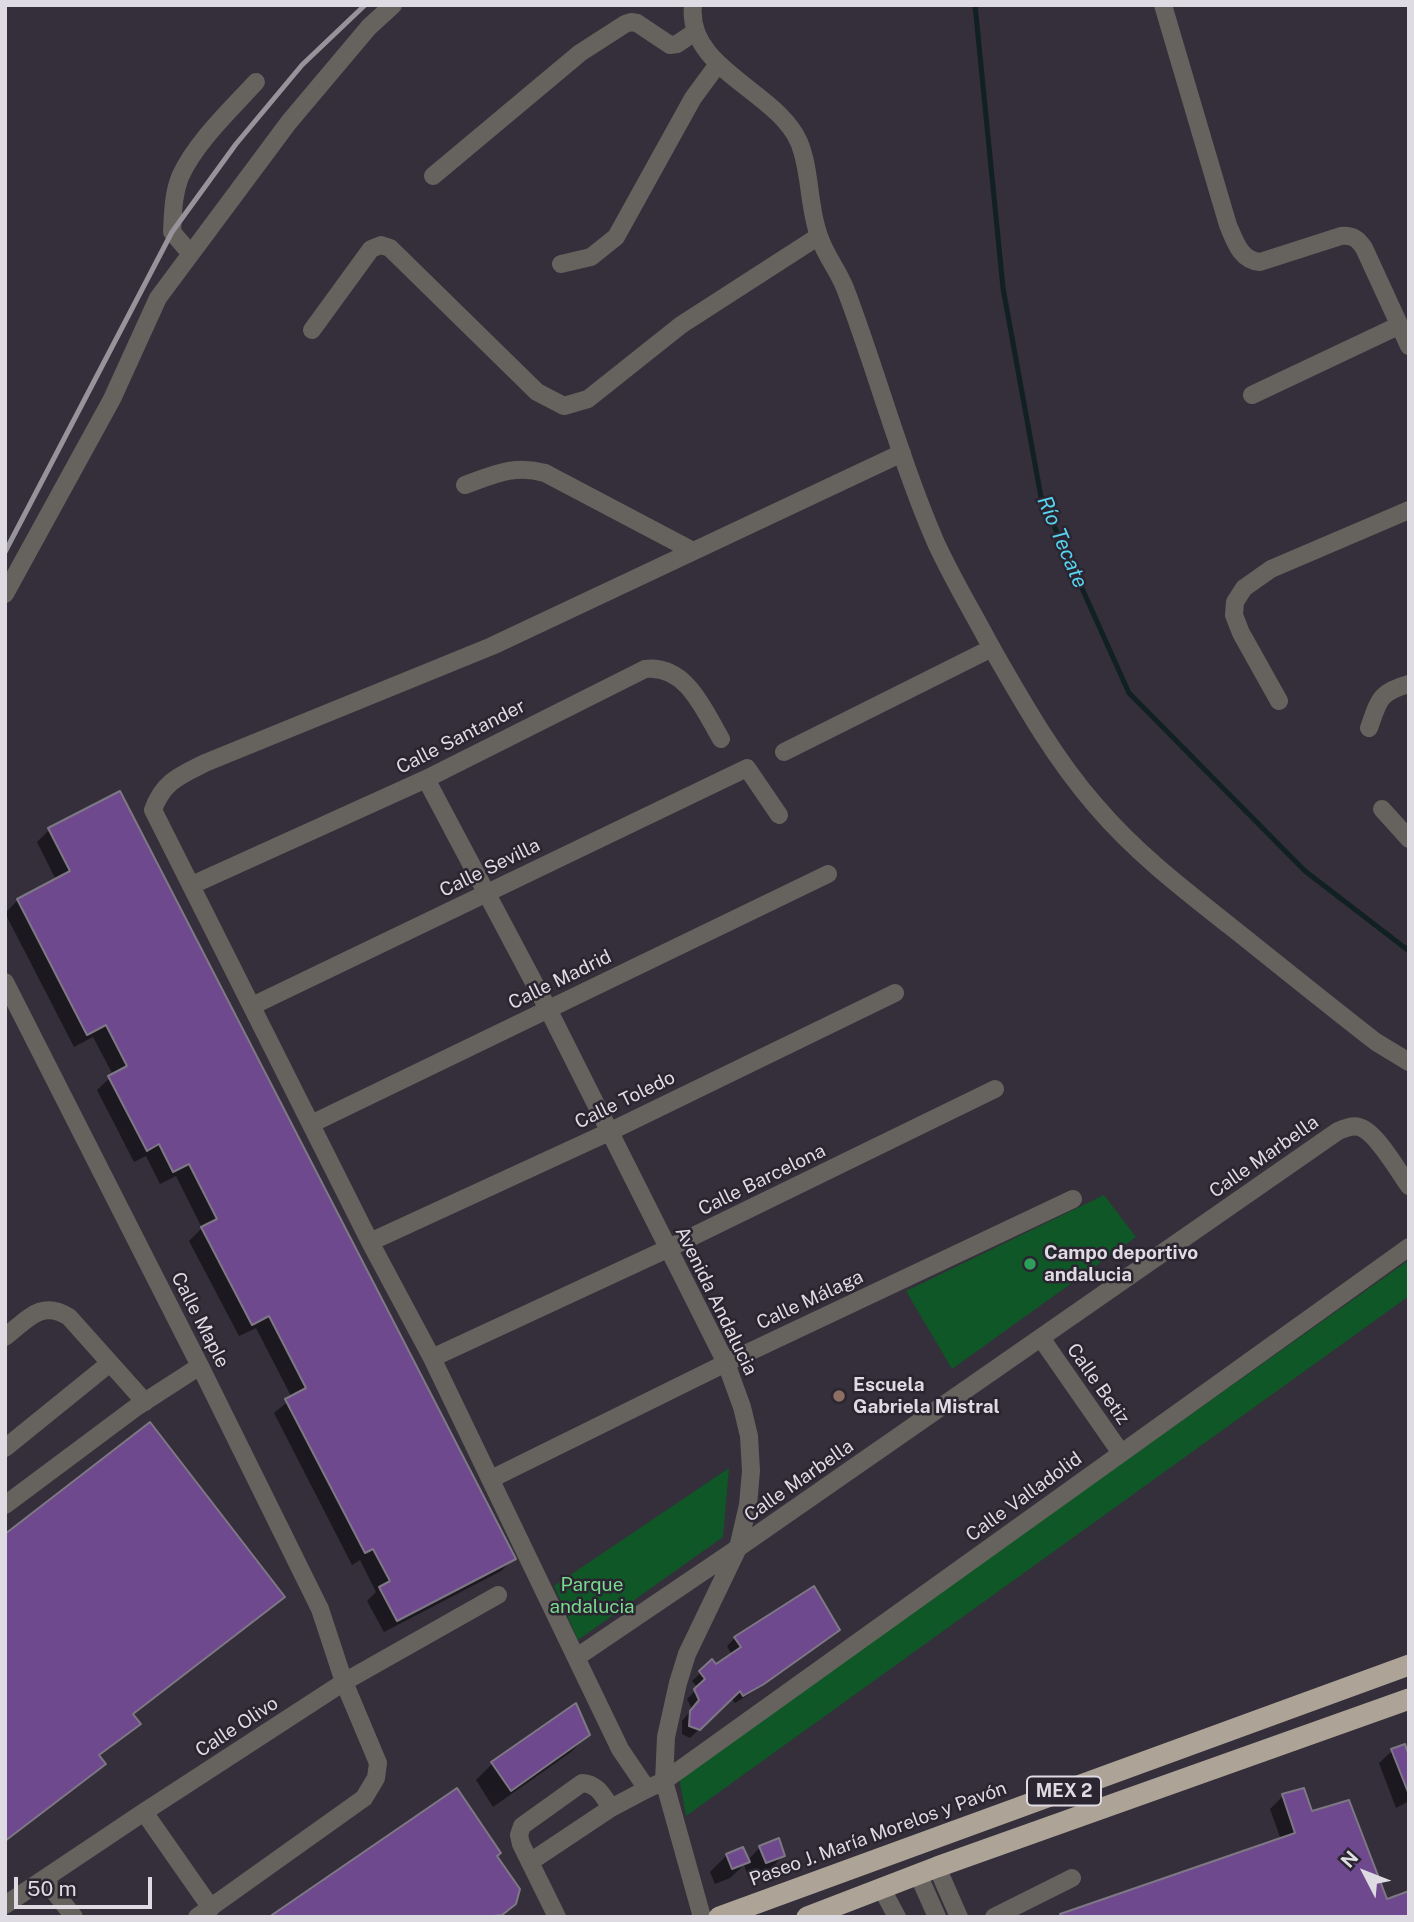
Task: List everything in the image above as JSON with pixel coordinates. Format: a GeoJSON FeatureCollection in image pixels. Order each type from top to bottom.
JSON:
{"type":"FeatureCollection","features":[{"type":"Feature","properties":{"kind":"highway","name":"Paseo J. María Morelos y Pavón"},"geometry":{"type":"LineString","coordinates":[[719,1917],[1409,1665]]}},
{"type":"Feature","properties":{"kind":"highway","name":"MEX 2"},"geometry":{"type":"LineString","coordinates":[[807,1917],[927,1871],[1407,1703]]}},
{"type":"Feature","properties":{"kind":"street"},"geometry":{"type":"LineString","coordinates":[[5,594],[112,399],[158,298],[289,122],[369,27],[393,5]]}},
{"type":"Feature","properties":{"kind":"street"},"geometry":{"type":"LineString","coordinates":[[692,5],[695,32],[704,48],[718,64],[780,115],[793,130],[800,146],[819,236],[843,284],[936,541],[956,584],[1016,693],[1070,774],[1096,807],[1137,849],[1176,883],[1333,1009],[1376,1042],[1409,1062]]}},
{"type":"Feature","properties":{"kind":"street"},"geometry":{"type":"LineString","coordinates":[[1163,5],[1228,225],[1238,249],[1253,261],[1260,261],[1351,235],[1359,240],[1364,248],[1409,346]]}},
{"type":"Feature","properties":{"kind":"street"},"geometry":{"type":"LineString","coordinates":[[433,176],[580,53],[625,24],[637,23],[670,46],[695,32]]}},
{"type":"Feature","properties":{"kind":"street"},"geometry":{"type":"LineString","coordinates":[[561,264],[591,257],[616,237],[693,98],[718,64]]}},
{"type":"Feature","properties":{"kind":"street"},"geometry":{"type":"LineString","coordinates":[[190,253],[172,232],[173,203],[181,176],[209,133],[257,82]]}},
{"type":"Feature","properties":{"kind":"street"},"geometry":{"type":"LineString","coordinates":[[312,330],[371,249],[381,245],[390,248],[537,392],[564,406],[588,399],[681,325],[819,236]]}},
{"type":"Feature","properties":{"kind":"street"},"geometry":{"type":"LineString","coordinates":[[1252,395],[1398,326]]}},
{"type":"Feature","properties":{"kind":"street"},"geometry":{"type":"LineString","coordinates":[[655,1785],[620,1749],[432,1358],[370,1242],[153,810],[159,795],[182,775],[291,727],[492,646],[902,453]]}},
{"type":"Feature","properties":{"kind":"street"},"geometry":{"type":"LineString","coordinates":[[464,485],[514,468],[531,468],[693,551]]}},
{"type":"Feature","properties":{"kind":"street"},"geometry":{"type":"LineString","coordinates":[[1279,701],[1241,633],[1234,615],[1235,601],[1244,588],[1271,569],[1409,510]]}},
{"type":"Feature","properties":{"kind":"street"},"geometry":{"type":"LineString","coordinates":[[784,751],[992,648]]}},
{"type":"Feature","properties":{"kind":"street","name":"Calle Santander"},"geometry":{"type":"LineString","coordinates":[[192,885],[426,779],[645,668],[661,669],[681,679],[689,687],[721,739]]}},
{"type":"Feature","properties":{"kind":"street"},"geometry":{"type":"LineString","coordinates":[[1369,728],[1381,697],[1391,689],[1409,684]]}},
{"type":"Feature","properties":{"kind":"street","name":"Calle Sevilla"},"geometry":{"type":"LineString","coordinates":[[252,1006],[747,768],[779,815]]}},
{"type":"Feature","properties":{"kind":"street","name":"Avenida Andalucia"},"geometry":{"type":"LineString","coordinates":[[426,779],[548,1009],[726,1363],[743,1407],[750,1436],[748,1505],[737,1548],[687,1654],[655,1785],[702,1917]]}},
{"type":"Feature","properties":{"kind":"street"},"geometry":{"type":"LineString","coordinates":[[1382,809],[1409,839]]}},
{"type":"Feature","properties":{"kind":"street","name":"Calle Madrid"},"geometry":{"type":"LineString","coordinates":[[311,1124],[828,874]]}},
{"type":"Feature","properties":{"kind":"street","name":"Calle Maple"},"geometry":{"type":"LineString","coordinates":[[5,982],[320,1609],[344,1682],[377,1763],[378,1770],[373,1784],[363,1798],[204,1912]]}},
{"type":"Feature","properties":{"kind":"street","name":"Calle Toledo"},"geometry":{"type":"LineString","coordinates":[[370,1242],[609,1132],[895,993]]}},
{"type":"Feature","properties":{"kind":"street","name":"Calle Barcelona"},"geometry":{"type":"LineString","coordinates":[[432,1358],[667,1249],[995,1089]]}},
{"type":"Feature","properties":{"kind":"street","name":"Calle Marbella"},"geometry":{"type":"LineString","coordinates":[[577,1657],[1338,1131],[1355,1127],[1372,1135],[1409,1186]]}},
{"type":"Feature","properties":{"kind":"street","name":"Calle Málaga"},"geometry":{"type":"LineString","coordinates":[[491,1479],[726,1363],[1073,1199]]}},
{"type":"Feature","properties":{"kind":"street","name":"Calle Valladolid"},"geometry":{"type":"LineString","coordinates":[[530,1862],[611,1808],[655,1785],[1409,1248]]}},
{"type":"Feature","properties":{"kind":"street"},"geometry":{"type":"LineString","coordinates":[[5,1337],[40,1310],[56,1308],[69,1317],[145,1402]]}},
{"type":"Feature","properties":{"kind":"street","name":"Calle Betiz"},"geometry":{"type":"LineString","coordinates":[[1041,1338],[1121,1453]]}},
{"type":"Feature","properties":{"kind":"street"},"geometry":{"type":"LineString","coordinates":[[5,1448],[110,1363]]}},
{"type":"Feature","properties":{"kind":"street"},"geometry":{"type":"LineString","coordinates":[[5,1504],[145,1402],[200,1366]]}},
{"type":"Feature","properties":{"kind":"street","name":"Calle Olivo"},"geometry":{"type":"LineString","coordinates":[[5,1905],[344,1682],[498,1595]]}},
{"type":"Feature","properties":{"kind":"street"},"geometry":{"type":"LineString","coordinates":[[557,1917],[519,1835],[522,1826],[528,1819],[582,1783],[590,1783],[598,1789],[611,1808]]}},
{"type":"Feature","properties":{"kind":"street"},"geometry":{"type":"LineString","coordinates":[[144,1812],[204,1912]]}},
{"type":"Feature","properties":{"kind":"street"},"geometry":{"type":"LineString","coordinates":[[927,1871],[937,1917]]}},
{"type":"Feature","properties":{"kind":"street"},"geometry":{"type":"LineString","coordinates":[[927,1871],[959,1917]]}},
{"type":"Feature","properties":{"kind":"street"},"geometry":{"type":"LineString","coordinates":[[994,1917],[1072,1878]]}},
{"type":"Feature","properties":{"kind":"street"},"geometry":{"type":"LineString","coordinates":[[45,1880],[74,1917]]}},
{"type":"Feature","properties":{"kind":"street"},"geometry":{"type":"LineString","coordinates":[[882,1889],[897,1917]]}},
{"type":"Feature","properties":{"kind":"green space","name":"Campo deportivo andalucia"},"geometry":{"type":"Polygon","coordinates":[[[1104,1195],[1136,1237],[952,1369],[906,1291],[1104,1195]]]}},
{"type":"Feature","properties":{"kind":"green space"},"geometry":{"type":"Polygon","coordinates":[[[1409,1260],[1409,1296],[686,1816],[679,1777],[1409,1260]]]}},
{"type":"Feature","properties":{"kind":"green space","name":"Parque andalucia"},"geometry":{"type":"Polygon","coordinates":[[[729,1468],[723,1537],[578,1640],[554,1586],[729,1468]]]}},
{"type":"Feature","properties":{"kind":"building"},"geometry":{"type":"Polygon","coordinates":[[[120,791],[516,1559],[397,1621],[379,1587],[390,1581],[373,1549],[365,1553],[285,1399],[306,1388],[269,1316],[252,1325],[201,1227],[217,1219],[189,1164],[173,1172],[159,1144],[147,1151],[108,1076],[127,1066],[106,1025],[87,1035],[17,899],[70,871],[48,828],[120,791]]]}},
{"type":"Feature","properties":{"kind":"building"},"geometry":{"type":"Polygon","coordinates":[[[150,1422],[285,1597],[133,1714],[141,1724],[99,1755],[106,1764],[5,1841],[5,1534],[150,1422]]]}},
{"type":"Feature","properties":{"kind":"building"},"geometry":{"type":"Polygon","coordinates":[[[814,1586],[840,1630],[764,1684],[743,1696],[740,1691],[700,1730],[689,1726],[690,1711],[699,1700],[694,1689],[705,1679],[699,1671],[712,1659],[716,1664],[741,1647],[734,1637],[814,1586]]]}},
{"type":"Feature","properties":{"kind":"building"},"geometry":{"type":"Polygon","coordinates":[[[576,1703],[590,1735],[511,1791],[491,1762],[576,1703]]]}},
{"type":"Feature","properties":{"kind":"building"},"geometry":{"type":"Polygon","coordinates":[[[1405,1744],[1409,1756],[1408,1792],[1391,1749],[1405,1744]]]}},
{"type":"Feature","properties":{"kind":"building"},"geometry":{"type":"Polygon","coordinates":[[[457,1788],[501,1853],[497,1856],[520,1889],[516,1904],[502,1915],[269,1917],[457,1788]]]}},
{"type":"Feature","properties":{"kind":"building"},"geometry":{"type":"Polygon","coordinates":[[[1304,1788],[1312,1811],[1349,1800],[1387,1899],[1409,1891],[1409,1917],[1061,1917],[1060,1914],[1295,1833],[1282,1794],[1304,1788]]]}},
{"type":"Feature","properties":{"kind":"building"},"geometry":{"type":"Polygon","coordinates":[[[779,1838],[785,1856],[766,1863],[759,1846],[779,1838]]]}},
{"type":"Feature","properties":{"kind":"building"},"geometry":{"type":"Polygon","coordinates":[[[743,1847],[750,1862],[732,1869],[726,1854],[743,1847]]]}},
{"type":"Feature","properties":{"kind":"waterway","name":"Río Tecate"},"geometry":{"type":"LineString","coordinates":[[975,5],[1003,288],[1041,497],[1129,693],[1305,871],[1409,951]]}},
{"type":"Feature","properties":{"kind":"railway"},"geometry":{"type":"LineString","coordinates":[[5,552],[172,232],[236,144],[302,65],[365,5]]}},
{"type":"Feature","properties":{"kind":"place","name":"Campo deportivo andalucia"},"geometry":{"type":"Point","coordinates":[1030,1264]}},
{"type":"Feature","properties":{"kind":"place","name":"Escuela Gabriela Mistral"},"geometry":{"type":"Point","coordinates":[839,1396]}}]}
